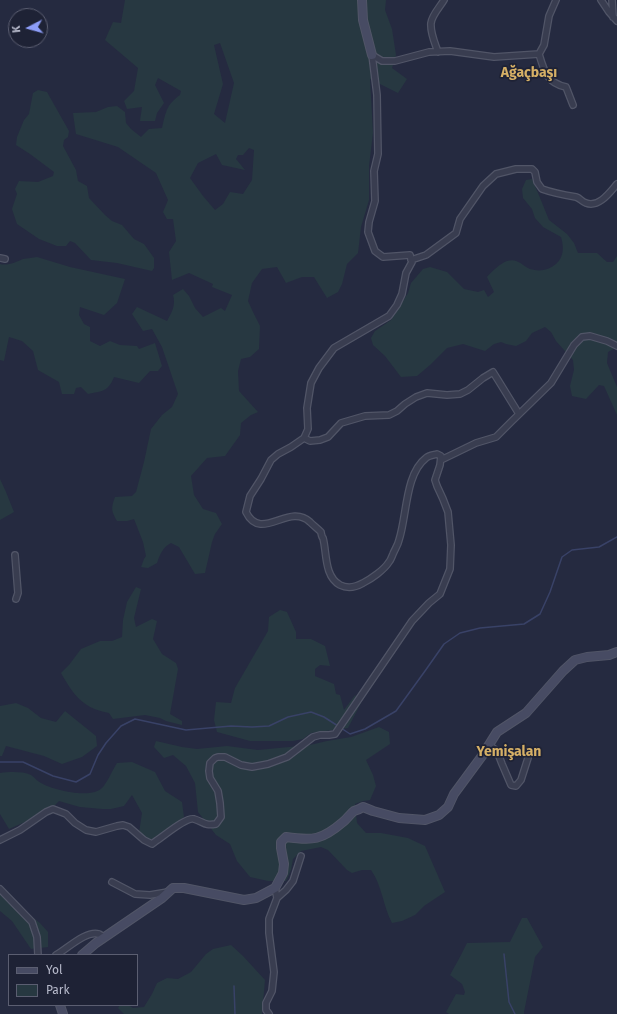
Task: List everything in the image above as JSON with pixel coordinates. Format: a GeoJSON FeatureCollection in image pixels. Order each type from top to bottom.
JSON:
{"type":"FeatureCollection","features":[{"type":"Feature","properties":{"kind":"street"},"geometry":{"type":"LineString","coordinates":[[0,840],[20,830],[46,812],[53,809],[66,814],[75,823],[86,830],[96,832],[123,825],[129,827],[144,840],[152,844],[187,820],[194,819],[206,824],[216,824],[221,817],[220,803],[218,791],[210,778],[210,763],[215,758],[225,757],[241,765],[252,767],[268,764],[287,757],[313,737],[335,734],[412,621],[440,594],[450,569],[451,545],[449,518],[446,506],[435,480],[441,460],[441,456],[437,454],[427,456],[412,476],[399,540],[389,562],[372,578],[357,586],[350,588],[341,586],[334,580],[330,574],[321,533],[307,519],[300,516],[289,516],[272,523],[256,524],[249,519],[246,512],[250,496],[271,460],[304,438],[308,429],[307,408],[311,383],[319,368],[334,348],[389,316],[400,300],[406,273],[412,262],[410,255],[384,258],[376,251],[368,232],[368,222],[375,201],[374,171],[378,154],[377,95],[372,55],[363,20],[362,0]]}},
{"type":"Feature","properties":{"kind":"street"},"geometry":{"type":"LineString","coordinates":[[438,52],[432,33],[431,23],[444,0]]}},
{"type":"Feature","properties":{"kind":"street"},"geometry":{"type":"LineString","coordinates":[[556,0],[549,16],[544,45],[539,54],[548,76],[552,82],[558,86],[566,87],[573,105]]}},
{"type":"Feature","properties":{"kind":"street"},"geometry":{"type":"LineString","coordinates":[[601,0],[615,19]]}},
{"type":"Feature","properties":{"kind":"street"},"geometry":{"type":"LineString","coordinates":[[612,0],[615,19]]}},
{"type":"Feature","properties":{"kind":"street"},"geometry":{"type":"LineString","coordinates":[[372,55],[382,61],[395,61],[430,52],[450,51],[494,57],[539,54]]}},
{"type":"Feature","properties":{"kind":"street"},"geometry":{"type":"LineString","coordinates":[[411,260],[426,255],[456,233],[460,219],[484,186],[496,174],[516,169],[532,169],[535,172],[537,182],[542,189],[564,196],[578,198],[591,204],[601,201],[617,184]]}},
{"type":"Feature","properties":{"kind":"street"},"geometry":{"type":"LineString","coordinates":[[441,460],[476,442],[496,437],[551,383],[574,345],[582,337],[590,336],[607,341],[617,346]]}},
{"type":"Feature","properties":{"kind":"street"},"geometry":{"type":"LineString","coordinates":[[304,438],[310,441],[320,440],[328,437],[342,423],[365,416],[389,415],[398,411],[405,404],[416,397],[427,394],[460,394],[468,390],[492,372],[519,414]]}},
{"type":"Feature","properties":{"kind":"street"},"geometry":{"type":"LineString","coordinates":[[15,555],[18,593],[16,599]]}},
{"type":"Feature","properties":{"kind":"street"},"geometry":{"type":"LineString","coordinates":[[83,954],[96,943],[173,888],[184,888],[244,900],[256,898],[275,888],[283,873],[284,864],[281,842],[286,837],[312,840],[322,837],[334,830],[353,812],[363,807],[399,818],[425,820],[439,815],[448,806],[454,794],[482,756],[497,732],[526,713],[563,671],[576,660],[587,657],[609,655],[617,652]]}},
{"type":"Feature","properties":{"kind":"street"},"geometry":{"type":"LineString","coordinates":[[489,745],[497,751],[511,786],[516,786],[521,780],[528,758]]}},
{"type":"Feature","properties":{"kind":"street"},"geometry":{"type":"LineString","coordinates":[[269,1014],[266,1010],[266,1003],[272,991],[274,972],[269,933],[269,920],[277,898],[293,881],[301,856]]}},
{"type":"Feature","properties":{"kind":"street"},"geometry":{"type":"LineString","coordinates":[[112,882],[135,894],[150,895],[170,891]]}},
{"type":"Feature","properties":{"kind":"street"},"geometry":{"type":"LineString","coordinates":[[275,888],[277,898]]}},
{"type":"Feature","properties":{"kind":"street"},"geometry":{"type":"LineString","coordinates":[[0,889],[32,922],[37,937],[38,954]]}},
{"type":"Feature","properties":{"kind":"street"},"geometry":{"type":"LineString","coordinates":[[58,954],[85,936],[93,933],[99,934],[104,938]]}},
{"type":"Feature","properties":{"kind":"green space"},"geometry":{"type":"Polygon","coordinates":[[[125,0],[386,0],[385,10],[392,29],[396,55],[392,68],[407,79],[398,93],[370,79],[373,133],[369,166],[369,200],[361,227],[358,253],[347,264],[342,284],[338,292],[327,298],[314,277],[302,277],[286,283],[277,267],[262,269],[252,283],[248,301],[260,326],[259,349],[250,357],[241,359],[238,371],[239,391],[258,412],[251,415],[241,423],[240,435],[225,456],[207,458],[191,476],[194,495],[203,509],[216,513],[222,524],[215,534],[212,542],[205,573],[195,574],[179,547],[171,543],[162,551],[157,563],[148,568],[141,567],[146,556],[143,542],[134,519],[117,521],[112,509],[115,497],[132,496],[136,492],[151,429],[162,415],[172,407],[178,394],[162,347],[152,329],[143,331],[132,314],[137,307],[167,321],[174,305],[173,295],[183,289],[189,296],[195,308],[203,317],[221,308],[225,311],[232,295],[212,287],[213,284],[189,273],[172,280],[169,252],[176,241],[173,219],[167,219],[163,212],[168,200],[156,173],[118,147],[76,134],[73,113],[96,112],[108,107],[117,106],[125,112],[126,123],[141,137],[149,129],[162,128],[169,106],[180,95],[181,91],[158,78],[155,85],[164,103],[157,113],[155,121],[140,121],[142,107],[127,109],[124,101],[134,91],[138,68],[105,40],[113,22],[121,23],[125,0]],[[220,43],[214,45],[223,84],[214,114],[225,123],[234,83],[220,43]],[[249,148],[243,155],[238,155],[236,159],[245,170],[222,165],[216,154],[198,163],[190,178],[215,210],[223,204],[230,192],[243,194],[252,180],[254,150],[249,148]]]}},
{"type":"Feature","properties":{"kind":"green space"},"geometry":{"type":"Polygon","coordinates":[[[38,90],[47,92],[69,131],[68,137],[64,140],[63,146],[76,170],[78,181],[87,186],[89,198],[105,215],[112,221],[122,225],[134,239],[144,244],[154,258],[154,268],[152,271],[117,263],[91,260],[75,243],[70,241],[66,246],[57,246],[39,239],[17,224],[12,209],[17,194],[15,189],[19,181],[38,182],[53,176],[54,172],[16,145],[17,137],[24,120],[29,114],[33,93],[38,90]]]}},
{"type":"Feature","properties":{"kind":"green space"},"geometry":{"type":"Polygon","coordinates":[[[532,179],[549,220],[567,234],[574,243],[578,253],[597,253],[607,262],[613,262],[617,256],[617,347],[608,352],[607,363],[617,387],[617,415],[604,386],[599,385],[586,399],[572,396],[570,386],[574,370],[573,360],[556,341],[551,332],[545,327],[532,333],[526,341],[516,346],[501,342],[494,344],[485,351],[463,344],[447,348],[417,376],[401,377],[385,356],[373,345],[371,338],[375,331],[391,320],[408,293],[411,283],[423,269],[430,267],[447,272],[464,289],[478,292],[484,290],[488,297],[494,292],[487,277],[505,262],[514,260],[530,269],[541,270],[550,268],[559,261],[563,252],[561,237],[543,227],[535,218],[532,209],[523,198],[522,189],[526,180],[532,179]]]}},
{"type":"Feature","properties":{"kind":"green space"},"geometry":{"type":"Polygon","coordinates":[[[37,257],[70,267],[125,279],[117,303],[104,315],[80,307],[79,315],[84,324],[90,327],[90,341],[100,346],[110,341],[120,345],[137,346],[139,349],[155,343],[162,366],[158,371],[150,371],[139,383],[114,377],[109,386],[101,391],[88,394],[81,387],[76,388],[74,394],[62,394],[59,382],[38,370],[33,351],[22,341],[9,337],[4,361],[0,360],[0,264],[9,264],[23,259],[37,257]]]}},
{"type":"Feature","properties":{"kind":"green space"},"geometry":{"type":"Polygon","coordinates":[[[0,479],[14,512],[0,520],[0,479]]]}},
{"type":"Feature","properties":{"kind":"green space"},"geometry":{"type":"Polygon","coordinates":[[[136,587],[141,589],[134,618],[136,627],[152,619],[157,621],[153,639],[162,654],[176,663],[178,669],[170,714],[182,721],[182,725],[145,715],[113,719],[109,713],[92,708],[80,700],[70,688],[61,673],[81,649],[100,641],[112,641],[122,637],[123,620],[127,602],[136,587]]]}},
{"type":"Feature","properties":{"kind":"green space"},"geometry":{"type":"Polygon","coordinates":[[[280,610],[287,612],[296,632],[296,639],[311,639],[325,646],[330,666],[320,665],[315,669],[315,676],[334,684],[336,694],[340,695],[344,710],[355,695],[361,703],[348,728],[311,733],[303,739],[293,741],[250,741],[217,732],[214,720],[216,702],[231,703],[235,688],[268,631],[269,617],[280,610]]]}},
{"type":"Feature","properties":{"kind":"green space"},"geometry":{"type":"Polygon","coordinates":[[[16,703],[28,708],[41,718],[56,722],[65,711],[96,736],[97,746],[82,757],[62,764],[44,756],[6,746],[2,756],[0,756],[0,706],[16,703]]]}},
{"type":"Feature","properties":{"kind":"green space"},"geometry":{"type":"Polygon","coordinates":[[[379,727],[389,732],[390,744],[366,760],[376,786],[370,800],[355,804],[357,823],[366,833],[381,833],[408,838],[425,846],[445,892],[424,906],[415,915],[402,921],[392,923],[386,910],[378,882],[371,870],[362,870],[352,873],[347,870],[328,850],[321,847],[301,851],[293,859],[291,870],[286,881],[268,881],[250,877],[237,861],[230,844],[216,835],[198,812],[195,783],[186,766],[173,755],[164,758],[154,747],[156,741],[197,749],[227,746],[258,750],[310,745],[351,737],[379,727]]]}},
{"type":"Feature","properties":{"kind":"green space"},"geometry":{"type":"Polygon","coordinates":[[[132,762],[155,772],[165,791],[182,802],[184,817],[156,839],[148,840],[139,833],[142,813],[132,795],[124,806],[111,809],[80,807],[59,801],[55,805],[48,807],[25,822],[9,829],[0,814],[0,773],[24,773],[31,775],[47,786],[63,791],[90,793],[98,791],[103,787],[117,763],[132,762]]]}},
{"type":"Feature","properties":{"kind":"green space"},"geometry":{"type":"Polygon","coordinates":[[[0,893],[40,923],[48,932],[48,947],[31,949],[12,921],[0,911],[0,893]]]}},
{"type":"Feature","properties":{"kind":"green space"},"geometry":{"type":"Polygon","coordinates":[[[522,918],[527,918],[543,947],[535,957],[524,1014],[449,1014],[446,1012],[456,994],[464,995],[465,992],[462,984],[450,975],[467,943],[510,942],[522,918]]]}},
{"type":"Feature","properties":{"kind":"green space"},"geometry":{"type":"Polygon","coordinates":[[[231,945],[265,980],[262,1014],[124,1014],[118,1008],[119,1006],[130,1006],[133,1008],[144,1007],[157,983],[167,978],[178,979],[191,972],[206,954],[213,949],[231,945]]]}},
{"type":"Feature","properties":{"kind":"waterway"},"geometry":{"type":"LineString","coordinates":[[341,728],[350,734],[365,729],[396,711],[444,644],[460,633],[480,628],[524,624],[540,614],[550,592],[562,557],[572,550],[599,547],[617,537]]}},
{"type":"Feature","properties":{"kind":"waterway"},"geometry":{"type":"LineString","coordinates":[[0,762],[23,762],[53,776],[76,782],[90,774],[98,755],[121,726],[135,719],[186,730],[231,726],[269,726],[288,717],[311,712],[324,717],[338,726]]}},
{"type":"Feature","properties":{"kind":"waterway"},"geometry":{"type":"LineString","coordinates":[[504,954],[509,1002],[515,1014]]}},
{"type":"Feature","properties":{"kind":"waterway"},"geometry":{"type":"LineString","coordinates":[[234,986],[235,1014]]}},
{"type":"Feature","properties":{"kind":"district","name":"Ağaçbaşı"},"geometry":{"type":"Point","coordinates":[529,73]}},
{"type":"Feature","properties":{"kind":"district","name":"Yemişalan"},"geometry":{"type":"Point","coordinates":[509,752]}}]}
